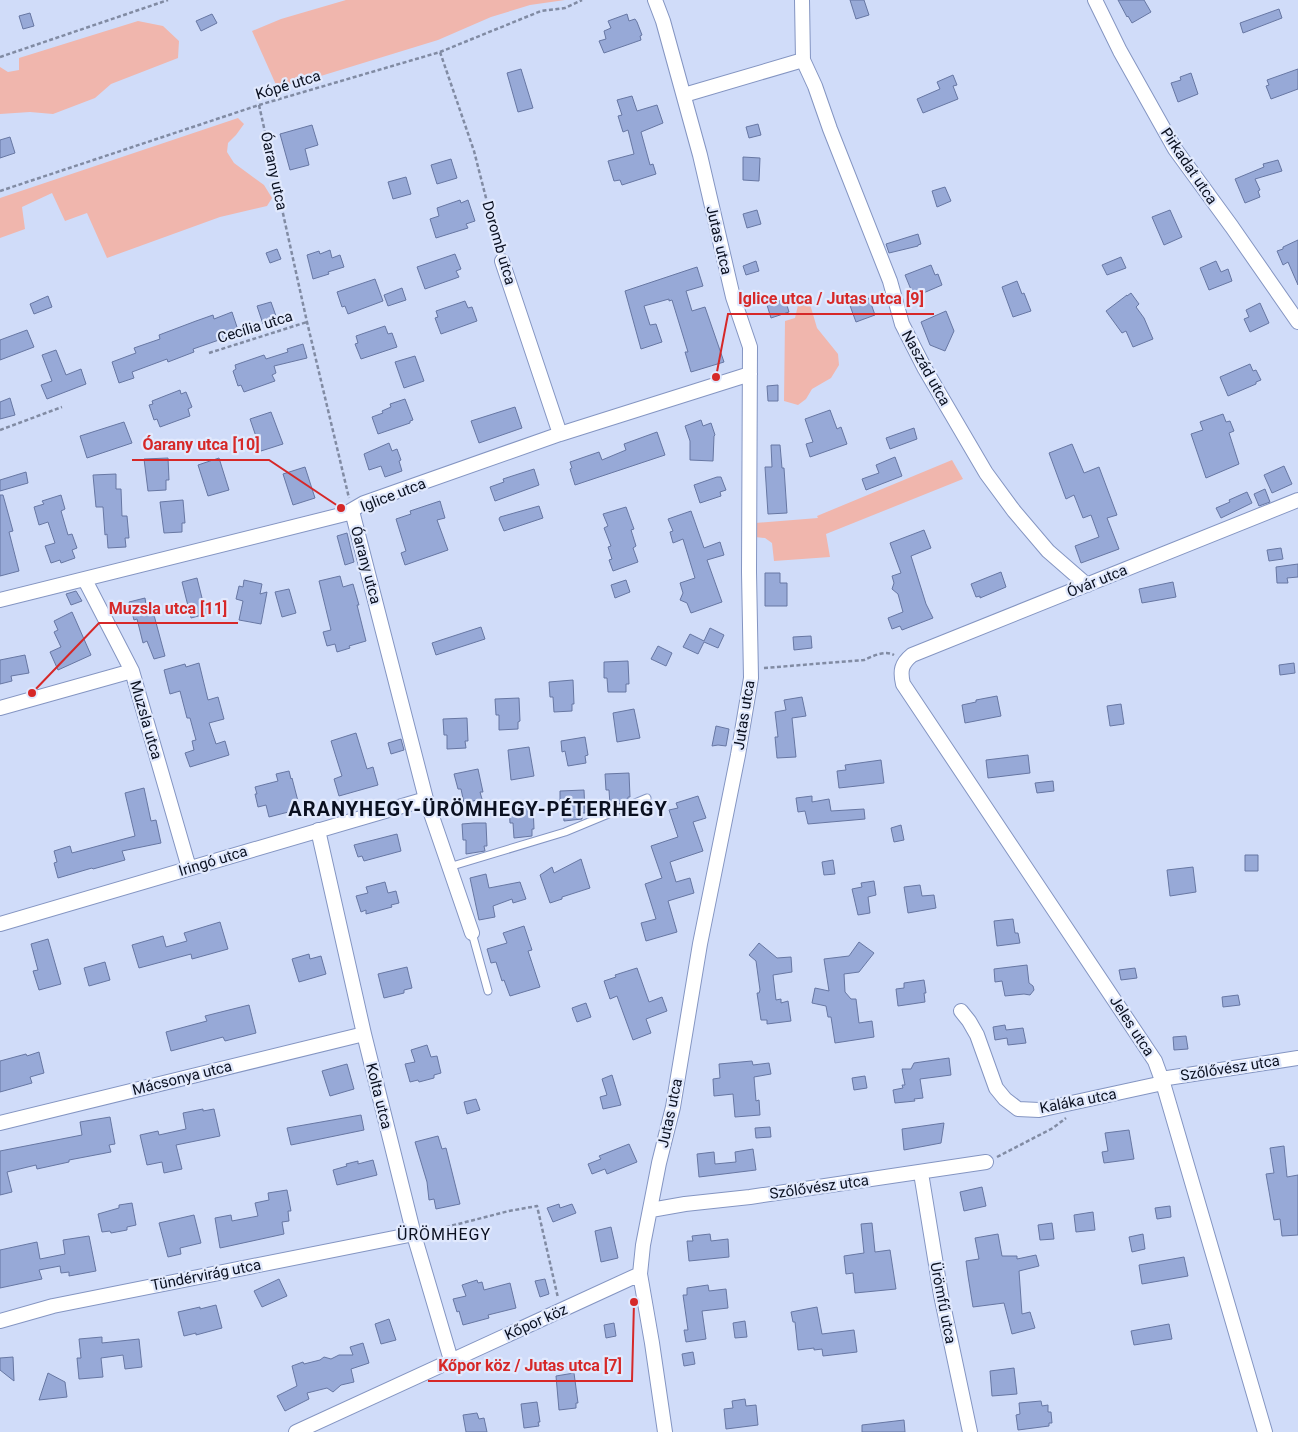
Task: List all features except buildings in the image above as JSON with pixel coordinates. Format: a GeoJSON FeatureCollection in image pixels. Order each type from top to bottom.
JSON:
{"type":"FeatureCollection","features":[{"type":"Feature","properties":{"kind":"street","name":"Jutas utca"},"geometry":{"type":"LineString","coordinates":[[655,0],[663,21],[684,95],[732,297],[750,347],[749,572],[751,678],[738,755],[710,888],[673,1107],[659,1163],[643,1246],[640,1274],[665,1432]]}},
{"type":"Feature","properties":{"kind":"street","name":"Naszád utca"},"geometry":{"type":"LineString","coordinates":[[802,0],[803,60],[815,86],[890,281],[902,324],[925,369],[986,473],[1014,511],[1048,551],[1087,585]]}},
{"type":"Feature","properties":{"kind":"street","name":"Pirkadat utca"},"geometry":{"type":"LineString","coordinates":[[1095,0],[1120,51],[1175,149],[1243,242],[1298,322]]}},
{"type":"Feature","properties":{"kind":"street"},"geometry":{"type":"LineString","coordinates":[[684,95],[803,60]]}},
{"type":"Feature","properties":{"kind":"street","name":"Doromb utca"},"geometry":{"type":"LineString","coordinates":[[502,261],[560,434]]}},
{"type":"Feature","properties":{"kind":"street","name":"Iglice utca"},"geometry":{"type":"LineString","coordinates":[[0,600],[345,514],[364,503],[560,434],[750,374]]}},
{"type":"Feature","properties":{"kind":"street","name":"Óvár utca"},"geometry":{"type":"LineString","coordinates":[[903,664],[912,655],[1298,500]]}},
{"type":"Feature","properties":{"kind":"street","name":"Óarany utca"},"geometry":{"type":"LineString","coordinates":[[352,510],[426,799],[472,933]]}},
{"type":"Feature","properties":{"kind":"street","name":"Muzsla utca"},"geometry":{"type":"LineString","coordinates":[[85,580],[132,671],[189,868]]}},
{"type":"Feature","properties":{"kind":"street","name":"Jeles utca"},"geometry":{"type":"LineString","coordinates":[[903,664],[901,674],[903,684],[1155,1060],[1265,1432]]}},
{"type":"Feature","properties":{"kind":"street"},"geometry":{"type":"LineString","coordinates":[[0,708],[132,671]]}},
{"type":"Feature","properties":{"kind":"street","name":"Iringó utca"},"geometry":{"type":"LineString","coordinates":[[0,924],[426,799]]}},
{"type":"Feature","properties":{"kind":"street","name":"Kolta utca"},"geometry":{"type":"LineString","coordinates":[[318,830],[364,1034],[414,1235],[451,1360]]}},
{"type":"Feature","properties":{"kind":"street","name":"Kaláka utca"},"geometry":{"type":"LineString","coordinates":[[961,1011],[977,1035],[996,1088],[1018,1109],[1039,1110],[1162,1081]]}},
{"type":"Feature","properties":{"kind":"street","name":"Mácsonya utca"},"geometry":{"type":"LineString","coordinates":[[0,1123],[364,1034]]}},
{"type":"Feature","properties":{"kind":"street","name":"Szőlővész utca"},"geometry":{"type":"LineString","coordinates":[[1162,1081],[1298,1058]]}},
{"type":"Feature","properties":{"kind":"street","name":"Szőlővész utca"},"geometry":{"type":"LineString","coordinates":[[651,1210],[986,1162]]}},
{"type":"Feature","properties":{"kind":"street","name":"Ürömfű utca"},"geometry":{"type":"LineString","coordinates":[[920,1172],[941,1295],[970,1432]]}},
{"type":"Feature","properties":{"kind":"street","name":"Tündérvirág utca"},"geometry":{"type":"LineString","coordinates":[[0,1321],[53,1306],[414,1235]]}},
{"type":"Feature","properties":{"kind":"street","name":"Kőpor köz"},"geometry":{"type":"LineString","coordinates":[[296,1432],[640,1274]]}},
{"type":"Feature","properties":{"kind":"lane"},"geometry":{"type":"LineString","coordinates":[[449,867],[565,832],[647,798]]}},
{"type":"Feature","properties":{"kind":"lane"},"geometry":{"type":"LineString","coordinates":[[472,933],[488,991]]}},
{"type":"Feature","properties":{"kind":"path"},"geometry":{"type":"LineString","coordinates":[[0,57],[168,0]]}},
{"type":"Feature","properties":{"kind":"path","name":"Kópé utca"},"geometry":{"type":"LineString","coordinates":[[0,191],[259,105],[440,52],[541,11],[565,8],[582,0]]}},
{"type":"Feature","properties":{"kind":"path","name":"Doromb utca"},"geometry":{"type":"LineString","coordinates":[[440,52],[474,151],[502,261]]}},
{"type":"Feature","properties":{"kind":"path","name":"Óarany utca"},"geometry":{"type":"LineString","coordinates":[[259,105],[307,322],[352,510]]}},
{"type":"Feature","properties":{"kind":"path","name":"Cecília utca"},"geometry":{"type":"LineString","coordinates":[[209,353],[307,322]]}},
{"type":"Feature","properties":{"kind":"path"},"geometry":{"type":"LineString","coordinates":[[0,430],[62,407]]}},
{"type":"Feature","properties":{"kind":"path"},"geometry":{"type":"LineString","coordinates":[[750,669],[864,660],[878,654],[890,653],[903,664]]}},
{"type":"Feature","properties":{"kind":"path"},"geometry":{"type":"LineString","coordinates":[[986,1162],[1053,1128],[1072,1114]]}},
{"type":"Feature","properties":{"kind":"path"},"geometry":{"type":"LineString","coordinates":[[414,1235],[509,1211],[537,1206],[561,1311]]}},
{"type":"Feature","properties":{"kind":"shaded area"},"geometry":{"type":"Polygon","coordinates":[[[346,0],[565,0],[530,5],[491,17],[438,40],[311,79],[277,87],[252,31],[281,19],[346,0]]]}},
{"type":"Feature","properties":{"kind":"shaded area"},"geometry":{"type":"Polygon","coordinates":[[[138,21],[163,26],[179,41],[178,58],[111,84],[95,98],[53,114],[30,112],[0,114],[0,67],[8,72],[19,70],[19,58],[138,21]]]}},
{"type":"Feature","properties":{"kind":"shaded area"},"geometry":{"type":"Polygon","coordinates":[[[238,118],[244,124],[228,143],[227,152],[234,163],[264,185],[272,198],[267,206],[220,217],[107,258],[87,213],[65,221],[52,193],[22,207],[25,229],[0,238],[0,198],[238,118]]]}},
{"type":"Feature","properties":{"kind":"shaded area"},"geometry":{"type":"Polygon","coordinates":[[[806,300],[810,304],[817,328],[838,354],[839,365],[831,378],[812,389],[806,399],[798,405],[784,401],[785,321],[795,318],[798,305],[806,300]]]}},
{"type":"Feature","properties":{"kind":"shaded area"},"geometry":{"type":"Polygon","coordinates":[[[952,460],[963,479],[826,534],[830,557],[774,561],[772,543],[765,538],[755,537],[755,523],[818,518],[817,516],[952,460]]]}},
{"type":"Feature","properties":{"kind":"place","name":"Iglice utca / Jutas utca [9]"},"geometry":{"type":"Point","coordinates":[716,377]}},
{"type":"Feature","properties":{"kind":"place","name":"Óarany utca [10]"},"geometry":{"type":"Point","coordinates":[341,508]}},
{"type":"Feature","properties":{"kind":"place","name":"Muzsla utca [11]"},"geometry":{"type":"Point","coordinates":[32,693]}},
{"type":"Feature","properties":{"kind":"place","name":"Kőpor köz / Jutas utca [7]"},"geometry":{"type":"Point","coordinates":[634,1302]}},
{"type":"Feature","properties":{"kind":"district","name":"ARANYHEGY-ÜRÖMHEGY-PÉTERHEGY"},"geometry":{"type":"Point","coordinates":[478,809]}},
{"type":"Feature","properties":{"kind":"district","name":"ÜRÖMHEGY"},"geometry":{"type":"Point","coordinates":[444,1234]}}]}
